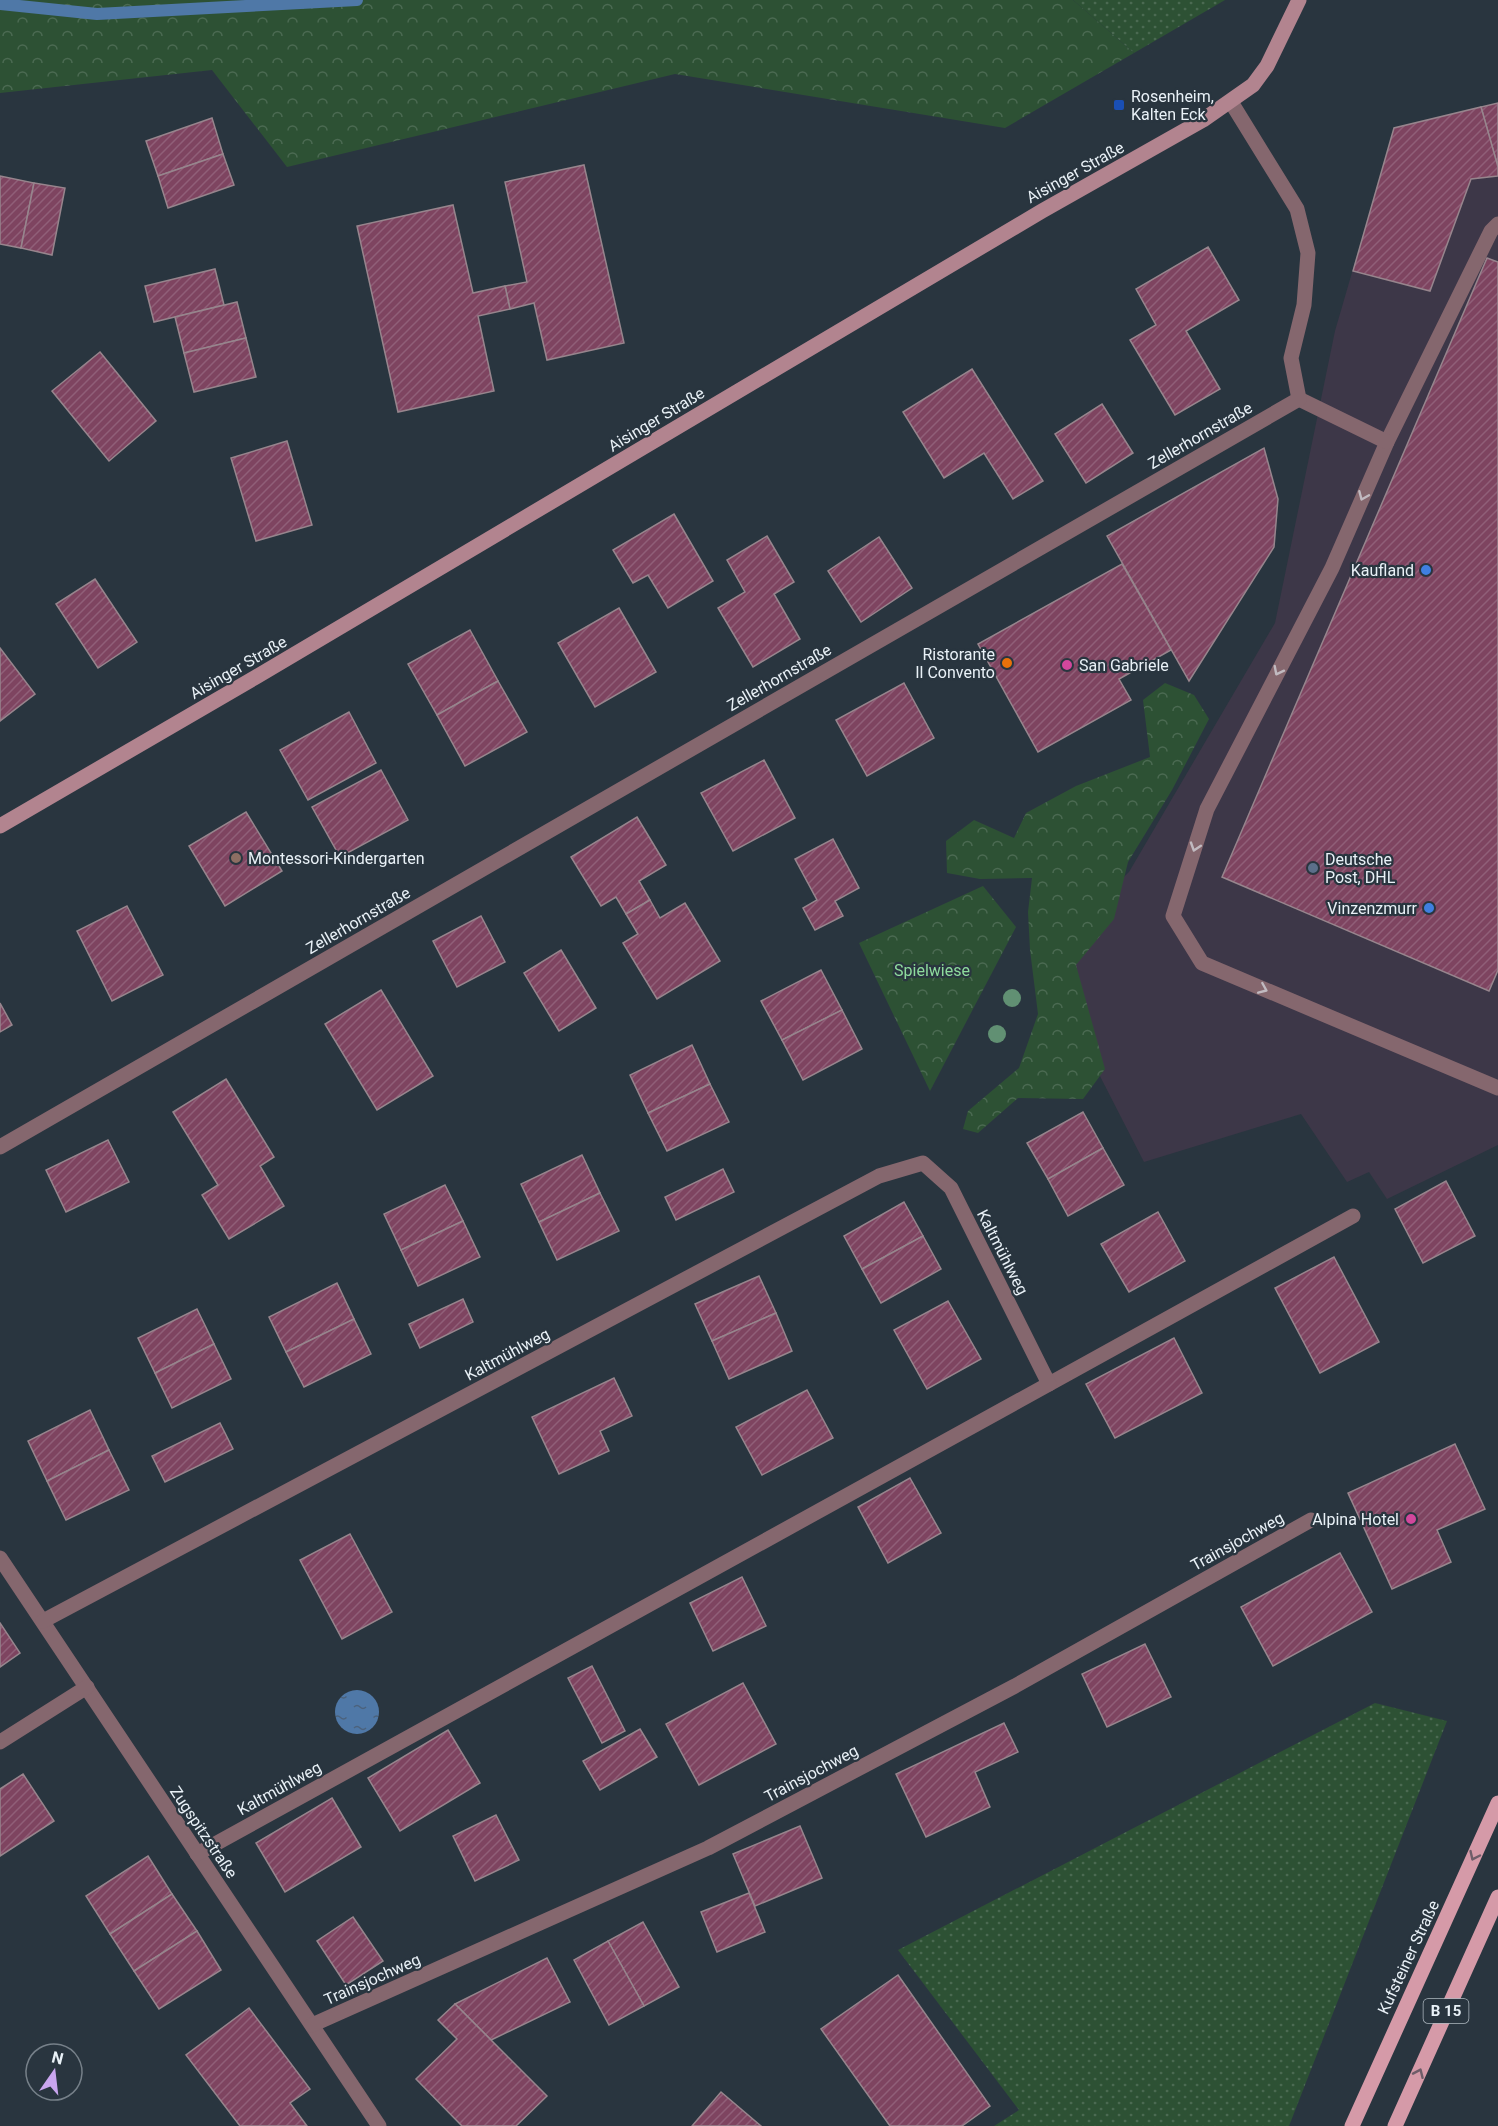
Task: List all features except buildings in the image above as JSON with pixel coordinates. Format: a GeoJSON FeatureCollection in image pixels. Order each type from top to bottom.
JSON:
{"type":"FeatureCollection","features":[{"type":"Feature","properties":{"kind":"main road","name":"Aisinger Straße"},"geometry":{"type":"LineString","coordinates":[[0,826],[266,671],[1021,223],[1142,156],[1230,102],[1253,85],[1268,66],[1296,2]]}},
{"type":"Feature","properties":{"kind":"main road","name":"Kufsteiner Straße"},"geometry":{"type":"LineString","coordinates":[[1352,2126],[1498,1803]]}},
{"type":"Feature","properties":{"kind":"main road","name":"B 15"},"geometry":{"type":"LineString","coordinates":[[1395,2126],[1498,1897]]}},
{"type":"Feature","properties":{"kind":"street"},"geometry":{"type":"LineString","coordinates":[[1230,102],[1297,209],[1308,253],[1304,305],[1291,358],[1299,399],[1387,442]]}},
{"type":"Feature","properties":{"kind":"street"},"geometry":{"type":"LineString","coordinates":[[1498,224],[1491,231],[1387,442],[1332,568],[1207,809],[1173,916],[1202,963],[1498,1088]]}},
{"type":"Feature","properties":{"kind":"street","name":"Zellerhornstraße"},"geometry":{"type":"LineString","coordinates":[[0,1147],[1299,399]]}},
{"type":"Feature","properties":{"kind":"street","name":"Kaltmühlweg"},"geometry":{"type":"LineString","coordinates":[[43,1621],[879,1176],[923,1163],[951,1188],[1049,1384],[197,1854]]}},
{"type":"Feature","properties":{"kind":"street"},"geometry":{"type":"LineString","coordinates":[[1049,1384],[1353,1216]]}},
{"type":"Feature","properties":{"kind":"street","name":"Trainsjochweg"},"geometry":{"type":"LineString","coordinates":[[312,2025],[708,1848],[1015,1686],[1311,1520]]}},
{"type":"Feature","properties":{"kind":"street","name":"Zugspitzstraße"},"geometry":{"type":"LineString","coordinates":[[0,1558],[379,2126]]}},
{"type":"Feature","properties":{"kind":"street"},"geometry":{"type":"LineString","coordinates":[[0,1742],[87,1687]]}},
{"type":"Feature","properties":{"kind":"shaded area"},"geometry":{"type":"Polygon","coordinates":[[[1498,103],[1498,1145],[1387,1199],[1369,1172],[1347,1182],[1301,1114],[1144,1162],[1040,959],[1129,872],[1275,623],[1335,331],[1394,128],[1498,103]]]}},
{"type":"Feature","properties":{"kind":"green space"},"geometry":{"type":"Polygon","coordinates":[[[0,0],[1073,0],[1134,53],[1005,128],[675,74],[287,167],[212,70],[0,93],[0,0]]]}},
{"type":"Feature","properties":{"kind":"green space"},"geometry":{"type":"Polygon","coordinates":[[[1073,0],[1225,0],[1134,53],[1073,0]]]}},
{"type":"Feature","properties":{"kind":"green space"},"geometry":{"type":"Polygon","coordinates":[[[1165,683],[1194,695],[1209,719],[1172,790],[1128,862],[1114,919],[1076,965],[1105,1069],[1083,1099],[1018,1098],[978,1133],[963,1129],[968,1111],[1019,1068],[1038,1014],[1028,912],[1032,878],[980,879],[947,873],[946,841],[974,820],[1014,838],[1026,813],[1076,786],[1150,757],[1143,700],[1165,683]]]}},
{"type":"Feature","properties":{"kind":"green space","name":"Spielwiese"},"geometry":{"type":"Polygon","coordinates":[[[983,886],[1016,927],[930,1091],[859,943],[983,886]]]}},
{"type":"Feature","properties":{"kind":"green space"},"geometry":{"type":"Polygon","coordinates":[[[1375,1703],[1447,1721],[1289,2126],[994,2126],[1019,2110],[898,1950],[1375,1703]]]}},
{"type":"Feature","properties":{"kind":"water"},"geometry":{"type":"Polygon","coordinates":[[[357,1690],[372,1697],[379,1712],[372,1727],[357,1734],[342,1727],[335,1712],[342,1697],[357,1690]]]}},
{"type":"Feature","properties":{"kind":"waterway"},"geometry":{"type":"LineString","coordinates":[[0,4],[97,14],[357,0]]}},
{"type":"Feature","properties":{"kind":"place","name":"Rosenheim, Kalten Eck"},"geometry":{"type":"Point","coordinates":[1119,105]}},
{"type":"Feature","properties":{"kind":"place","name":"Kaufland"},"geometry":{"type":"Point","coordinates":[1426,570]}},
{"type":"Feature","properties":{"kind":"place","name":"Ristorante Il Convento"},"geometry":{"type":"Point","coordinates":[1007,663]}},
{"type":"Feature","properties":{"kind":"place","name":"San Gabriele"},"geometry":{"type":"Point","coordinates":[1067,665]}},
{"type":"Feature","properties":{"kind":"place","name":"Montessori-Kindergarten"},"geometry":{"type":"Point","coordinates":[236,858]}},
{"type":"Feature","properties":{"kind":"place","name":"Deutsche Post, DHL"},"geometry":{"type":"Point","coordinates":[1313,868]}},
{"type":"Feature","properties":{"kind":"place","name":"Vinzenzmurr"},"geometry":{"type":"Point","coordinates":[1429,908]}},
{"type":"Feature","properties":{"kind":"place","name":"Alpina Hotel"},"geometry":{"type":"Point","coordinates":[1411,1519]}}]}
